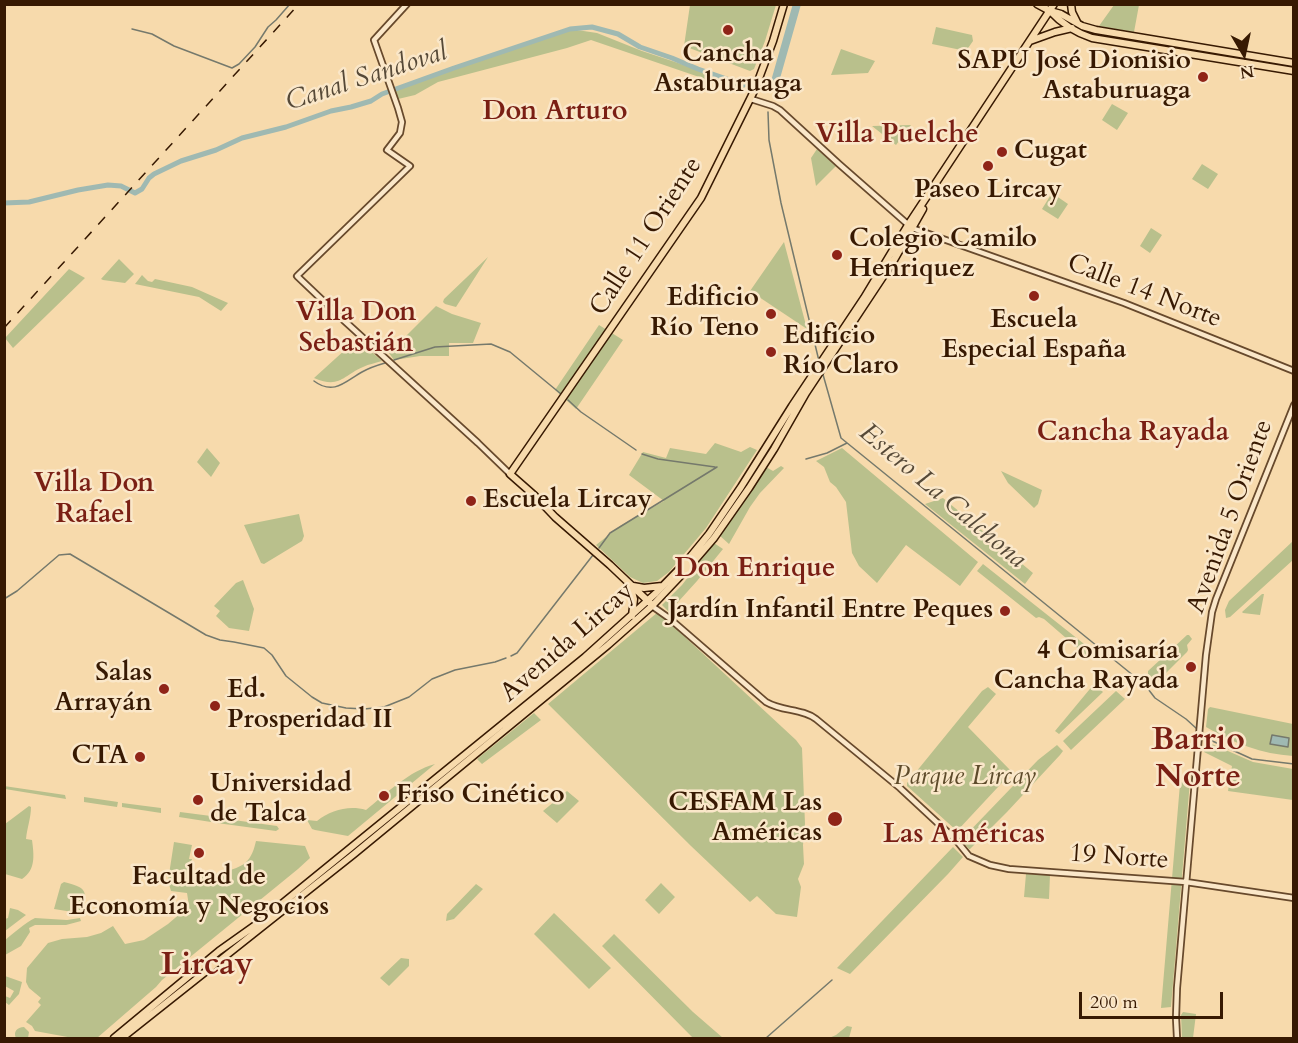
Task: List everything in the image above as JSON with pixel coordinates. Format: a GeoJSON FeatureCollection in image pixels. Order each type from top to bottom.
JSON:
{"type":"FeatureCollection","features":[{"type":"Feature","properties":{"kind":"main road","name":"Calle 11 Oriente"},"geometry":{"type":"LineString","coordinates":[[510,474],[699,201],[751,99],[771,48],[784,4]]}},
{"type":"Feature","properties":{"kind":"main road"},"geometry":{"type":"LineString","coordinates":[[1037,4],[1054,16],[1075,26],[1293,63]]}},
{"type":"Feature","properties":{"kind":"main road","name":"Avenida Lircay"},"geometry":{"type":"LineString","coordinates":[[114,1038],[650,603],[662,586],[709,534],[741,487],[894,260],[910,227],[939,179],[1054,4]]}},
{"type":"Feature","properties":{"kind":"main road"},"geometry":{"type":"LineString","coordinates":[[1071,4],[1075,26],[1082,35],[1293,71]]}},
{"type":"Feature","properties":{"kind":"main road"},"geometry":{"type":"LineString","coordinates":[[1030,41],[1075,26]]}},
{"type":"Feature","properties":{"kind":"main road","name":"Avenida Lircay"},"geometry":{"type":"LineString","coordinates":[[122,1038],[220,954],[346,860],[608,645],[689,567],[714,538],[749,488],[813,378]]}},
{"type":"Feature","properties":{"kind":"main road"},"geometry":{"type":"LineString","coordinates":[[510,474],[650,603]]}},
{"type":"Feature","properties":{"kind":"main road"},"geometry":{"type":"LineString","coordinates":[[630,585],[644,588],[662,586]]}},
{"type":"Feature","properties":{"kind":"main road"},"geometry":{"type":"LineString","coordinates":[[630,585],[634,599],[632,616]]}},
{"type":"Feature","properties":{"kind":"street"},"geometry":{"type":"LineString","coordinates":[[406,4],[374,40],[402,125],[400,133],[387,150],[411,166],[297,276],[510,474]]}},
{"type":"Feature","properties":{"kind":"street"},"geometry":{"type":"LineString","coordinates":[[751,99],[780,110],[910,227]]}},
{"type":"Feature","properties":{"kind":"street","name":"Calle 14 Norte"},"geometry":{"type":"LineString","coordinates":[[910,227],[1124,303],[1293,371]]}},
{"type":"Feature","properties":{"kind":"street","name":"Avenida 5 Oriente"},"geometry":{"type":"LineString","coordinates":[[1177,1038],[1176,1009],[1207,643],[1214,607],[1293,405]]}},
{"type":"Feature","properties":{"kind":"street","name":"19 Norte"},"geometry":{"type":"LineString","coordinates":[[650,603],[766,702],[779,708],[809,714],[900,788],[956,840],[969,856],[983,863],[1009,869],[1186,882],[1293,898]]}},
{"type":"Feature","properties":{"kind":"green space","name":"Cancha Astaburuaga"},"geometry":{"type":"Polygon","coordinates":[[[690,5],[776,5],[754,69],[750,71],[684,46],[690,5]]]}},
{"type":"Feature","properties":{"kind":"green space"},"geometry":{"type":"Polygon","coordinates":[[[1114,5],[1139,5],[1134,32],[1099,26],[1114,5]]]}},
{"type":"Feature","properties":{"kind":"green space"},"geometry":{"type":"Polygon","coordinates":[[[936,27],[972,35],[973,41],[966,51],[932,44],[936,27]]]}},
{"type":"Feature","properties":{"kind":"green space"},"geometry":{"type":"Polygon","coordinates":[[[570,29],[597,33],[642,51],[744,85],[743,92],[591,40],[438,82],[415,95],[398,99],[395,90],[570,29]]]}},
{"type":"Feature","properties":{"kind":"green space"},"geometry":{"type":"Polygon","coordinates":[[[841,49],[875,61],[868,73],[831,75],[841,49]]]}},
{"type":"Feature","properties":{"kind":"green space"},"geometry":{"type":"Polygon","coordinates":[[[1112,104],[1128,113],[1117,130],[1102,120],[1112,104]]]}},
{"type":"Feature","properties":{"kind":"green space"},"geometry":{"type":"Polygon","coordinates":[[[911,125],[896,145],[872,126],[911,125]]]}},
{"type":"Feature","properties":{"kind":"green space"},"geometry":{"type":"Polygon","coordinates":[[[817,149],[836,166],[816,186],[811,158],[817,149]]]}},
{"type":"Feature","properties":{"kind":"green space"},"geometry":{"type":"Polygon","coordinates":[[[1202,164],[1218,174],[1208,189],[1192,179],[1202,164]]]}},
{"type":"Feature","properties":{"kind":"green space"},"geometry":{"type":"Polygon","coordinates":[[[1052,193],[1068,204],[1058,219],[1042,209],[1052,193]]]}},
{"type":"Feature","properties":{"kind":"green space"},"geometry":{"type":"Polygon","coordinates":[[[1151,228],[1162,235],[1150,253],[1140,246],[1151,228]]]}},
{"type":"Feature","properties":{"kind":"green space"},"geometry":{"type":"Polygon","coordinates":[[[784,242],[807,329],[750,291],[784,242]]]}},
{"type":"Feature","properties":{"kind":"green space"},"geometry":{"type":"Polygon","coordinates":[[[488,257],[456,307],[445,304],[444,299],[488,257]]]}},
{"type":"Feature","properties":{"kind":"green space"},"geometry":{"type":"Polygon","coordinates":[[[119,259],[134,274],[125,283],[101,279],[119,259]]]}},
{"type":"Feature","properties":{"kind":"green space"},"geometry":{"type":"Polygon","coordinates":[[[69,269],[85,278],[13,348],[5,338],[69,269]]]}},
{"type":"Feature","properties":{"kind":"green space"},"geometry":{"type":"Polygon","coordinates":[[[142,275],[152,282],[155,279],[192,287],[228,303],[221,311],[199,297],[135,284],[142,275]]]}},
{"type":"Feature","properties":{"kind":"green space"},"geometry":{"type":"Polygon","coordinates":[[[436,306],[452,314],[481,323],[473,343],[449,343],[449,356],[420,356],[394,360],[389,353],[436,306]]]}},
{"type":"Feature","properties":{"kind":"green space"},"geometry":{"type":"Polygon","coordinates":[[[599,325],[623,340],[576,409],[555,390],[599,325]]]}},
{"type":"Feature","properties":{"kind":"green space"},"geometry":{"type":"Polygon","coordinates":[[[357,339],[382,361],[365,366],[335,382],[314,378],[357,339]]]}},
{"type":"Feature","properties":{"kind":"green space"},"geometry":{"type":"Polygon","coordinates":[[[715,443],[741,452],[750,447],[757,450],[706,528],[669,572],[657,581],[643,583],[630,577],[596,545],[620,526],[664,501],[629,475],[643,452],[666,458],[670,448],[706,454],[715,443]]]}},
{"type":"Feature","properties":{"kind":"green space"},"geometry":{"type":"Polygon","coordinates":[[[207,448],[220,463],[211,477],[197,462],[207,448]]]}},
{"type":"Feature","properties":{"kind":"green space"},"geometry":{"type":"Polygon","coordinates":[[[842,448],[978,562],[960,586],[906,545],[877,583],[859,566],[852,553],[846,502],[830,482],[824,467],[816,461],[842,448]]]}},
{"type":"Feature","properties":{"kind":"green space"},"geometry":{"type":"Polygon","coordinates":[[[781,466],[784,468],[760,493],[729,544],[719,535],[766,467],[773,471],[781,466]]]}},
{"type":"Feature","properties":{"kind":"green space"},"geometry":{"type":"Polygon","coordinates":[[[1001,471],[1042,490],[1038,504],[1034,508],[1008,483],[1001,471]]]}},
{"type":"Feature","properties":{"kind":"green space"},"geometry":{"type":"Polygon","coordinates":[[[943,498],[1033,573],[1025,584],[925,504],[943,498]]]}},
{"type":"Feature","properties":{"kind":"green space"},"geometry":{"type":"Polygon","coordinates":[[[299,514],[304,536],[302,541],[264,564],[261,563],[244,525],[299,514]]]}},
{"type":"Feature","properties":{"kind":"green space"},"geometry":{"type":"Polygon","coordinates":[[[1293,541],[1293,560],[1230,617],[1226,618],[1225,610],[1229,601],[1293,541]]]}},
{"type":"Feature","properties":{"kind":"green space"},"geometry":{"type":"Polygon","coordinates":[[[714,543],[723,549],[669,612],[662,605],[682,585],[714,543]]]}},
{"type":"Feature","properties":{"kind":"green space"},"geometry":{"type":"Polygon","coordinates":[[[983,564],[1093,651],[1088,657],[1044,619],[1036,618],[977,571],[983,564]]]}},
{"type":"Feature","properties":{"kind":"green space"},"geometry":{"type":"Polygon","coordinates":[[[243,580],[254,609],[249,631],[229,628],[216,616],[220,611],[214,606],[236,583],[243,580]]]}},
{"type":"Feature","properties":{"kind":"green space"},"geometry":{"type":"Polygon","coordinates":[[[1264,594],[1260,615],[1242,612],[1264,594]]]}},
{"type":"Feature","properties":{"kind":"green space"},"geometry":{"type":"Polygon","coordinates":[[[658,612],[802,748],[804,864],[798,879],[801,887],[797,917],[776,914],[757,896],[750,902],[548,704],[658,612]]]}},
{"type":"Feature","properties":{"kind":"green space"},"geometry":{"type":"Polygon","coordinates":[[[1187,635],[1192,639],[1187,645],[1187,652],[1159,680],[1157,681],[1148,674],[1148,671],[1187,635]]]}},
{"type":"Feature","properties":{"kind":"green space"},"geometry":{"type":"Polygon","coordinates":[[[1094,684],[1103,692],[1059,734],[1055,731],[1094,684]]]}},
{"type":"Feature","properties":{"kind":"green space","name":"Parque Lircay"},"geometry":{"type":"Polygon","coordinates":[[[988,687],[996,694],[968,727],[1012,772],[957,831],[907,786],[907,783],[982,691],[988,687]]]}},
{"type":"Feature","properties":{"kind":"green space"},"geometry":{"type":"Polygon","coordinates":[[[1116,691],[1125,699],[1071,750],[1063,741],[1116,691]]]}},
{"type":"Feature","properties":{"kind":"green space"},"geometry":{"type":"Polygon","coordinates":[[[1210,707],[1293,724],[1293,756],[1248,747],[1206,727],[1210,707]]]}},
{"type":"Feature","properties":{"kind":"green space"},"geometry":{"type":"Polygon","coordinates":[[[534,713],[541,720],[482,764],[477,759],[534,713]]]}},
{"type":"Feature","properties":{"kind":"green space"},"geometry":{"type":"Polygon","coordinates":[[[1205,741],[1253,762],[1293,769],[1293,800],[1228,791],[1232,766],[1204,752],[1205,741]]]}},
{"type":"Feature","properties":{"kind":"green space"},"geometry":{"type":"Polygon","coordinates":[[[1057,745],[1063,751],[1060,755],[969,849],[961,840],[1038,760],[1057,745]]]}},
{"type":"Feature","properties":{"kind":"green space"},"geometry":{"type":"Polygon","coordinates":[[[435,764],[348,836],[312,829],[307,820],[317,821],[334,811],[347,808],[366,810],[407,777],[435,764]]]}},
{"type":"Feature","properties":{"kind":"green space"},"geometry":{"type":"Polygon","coordinates":[[[1191,769],[1171,1007],[1161,1008],[1180,784],[1191,769]]]}},
{"type":"Feature","properties":{"kind":"green space"},"geometry":{"type":"Polygon","coordinates":[[[4,786],[65,795],[66,799],[5,789],[4,786]]]}},
{"type":"Feature","properties":{"kind":"green space"},"geometry":{"type":"Polygon","coordinates":[[[567,791],[579,801],[557,823],[543,811],[567,791]]]}},
{"type":"Feature","properties":{"kind":"green space"},"geometry":{"type":"Polygon","coordinates":[[[84,797],[118,802],[117,807],[84,802],[84,797]]]}},
{"type":"Feature","properties":{"kind":"green space"},"geometry":{"type":"Polygon","coordinates":[[[122,803],[161,808],[161,813],[122,807],[122,803]]]}},
{"type":"Feature","properties":{"kind":"green space"},"geometry":{"type":"Polygon","coordinates":[[[29,806],[31,811],[26,839],[32,840],[33,862],[30,871],[22,879],[5,874],[5,824],[29,806]]]}},
{"type":"Feature","properties":{"kind":"green space"},"geometry":{"type":"Polygon","coordinates":[[[180,812],[211,816],[211,822],[179,817],[180,812]]]}},
{"type":"Feature","properties":{"kind":"green space"},"geometry":{"type":"Polygon","coordinates":[[[219,818],[277,826],[279,829],[276,831],[217,823],[219,818]]]}},
{"type":"Feature","properties":{"kind":"green space"},"geometry":{"type":"Polygon","coordinates":[[[256,841],[305,846],[310,858],[162,980],[97,1038],[73,1038],[35,1031],[26,1022],[41,1005],[38,1002],[41,998],[29,988],[26,982],[27,968],[48,943],[62,939],[87,937],[113,926],[125,944],[144,940],[189,906],[187,893],[171,891],[168,881],[174,842],[192,845],[189,875],[195,875],[218,873],[240,866],[249,858],[256,841]]]}},
{"type":"Feature","properties":{"kind":"green space"},"geometry":{"type":"Polygon","coordinates":[[[953,847],[963,857],[948,874],[850,974],[837,968],[953,847]]]}},
{"type":"Feature","properties":{"kind":"green space"},"geometry":{"type":"Polygon","coordinates":[[[1026,874],[1050,875],[1049,899],[1024,897],[1026,874]]]}},
{"type":"Feature","properties":{"kind":"green space"},"geometry":{"type":"Polygon","coordinates":[[[64,882],[84,891],[82,912],[54,909],[61,884],[64,882]]]}},
{"type":"Feature","properties":{"kind":"green space"},"geometry":{"type":"Polygon","coordinates":[[[661,883],[675,897],[659,914],[645,900],[661,883]]]}},
{"type":"Feature","properties":{"kind":"green space"},"geometry":{"type":"Polygon","coordinates":[[[476,884],[483,889],[454,919],[446,921],[447,914],[476,884]]]}},
{"type":"Feature","properties":{"kind":"green space"},"geometry":{"type":"Polygon","coordinates":[[[10,908],[26,915],[5,931],[5,919],[8,918],[10,908]]]}},
{"type":"Feature","properties":{"kind":"green space"},"geometry":{"type":"Polygon","coordinates":[[[554,913],[611,968],[589,989],[534,934],[554,913]]]}},
{"type":"Feature","properties":{"kind":"green space"},"geometry":{"type":"Polygon","coordinates":[[[35,918],[67,920],[80,918],[81,921],[66,925],[35,925],[29,928],[30,932],[21,946],[5,955],[5,940],[35,918]]]}},
{"type":"Feature","properties":{"kind":"green space"},"geometry":{"type":"Polygon","coordinates":[[[614,934],[693,1012],[723,1038],[693,1038],[602,946],[614,934]]]}},
{"type":"Feature","properties":{"kind":"green space"},"geometry":{"type":"Polygon","coordinates":[[[401,958],[409,959],[409,966],[389,986],[380,978],[401,958]]]}},
{"type":"Feature","properties":{"kind":"green space"},"geometry":{"type":"Polygon","coordinates":[[[5,976],[22,982],[19,994],[9,1005],[5,1002],[5,996],[10,998],[14,991],[5,986],[5,976]]]}},
{"type":"Feature","properties":{"kind":"green space"},"geometry":{"type":"Polygon","coordinates":[[[1183,1012],[1196,1014],[1193,1038],[1182,1038],[1181,1015],[1183,1012]]]}},
{"type":"Feature","properties":{"kind":"green space"},"geometry":{"type":"Polygon","coordinates":[[[847,1026],[852,1027],[849,1038],[829,1038],[836,1035],[847,1026]]]}},
{"type":"Feature","properties":{"kind":"green space"},"geometry":{"type":"Polygon","coordinates":[[[24,1027],[29,1032],[28,1038],[16,1038],[16,1030],[24,1027]]]}},
{"type":"Feature","properties":{"kind":"water"},"geometry":{"type":"Polygon","coordinates":[[[1272,735],[1289,738],[1288,747],[1270,744],[1272,735]]]}},
{"type":"Feature","properties":{"kind":"waterway"},"geometry":{"type":"LineString","coordinates":[[132,29],[152,34],[174,46],[232,68],[255,47],[268,27],[290,4]]}},
{"type":"Feature","properties":{"kind":"waterway"},"geometry":{"type":"LineString","coordinates":[[774,85],[797,4]]}},
{"type":"Feature","properties":{"kind":"waterway","name":"Canal Sandoval"},"geometry":{"type":"LineString","coordinates":[[4,203],[29,202],[108,185],[121,186],[135,193],[142,189],[154,174],[181,161],[216,150],[242,138],[371,101],[382,94],[570,29],[592,27],[618,34],[640,47],[744,85]]}},
{"type":"Feature","properties":{"kind":"waterway","name":"Estero La Calchona"},"geometry":{"type":"LineString","coordinates":[[768,112],[769,140],[781,203],[819,361]]}},
{"type":"Feature","properties":{"kind":"waterway"},"geometry":{"type":"LineString","coordinates":[[394,360],[435,347],[491,344],[510,352],[561,394]]}},
{"type":"Feature","properties":{"kind":"waterway"},"geometry":{"type":"LineString","coordinates":[[314,381],[328,387],[340,386],[362,372],[385,363]]}},
{"type":"Feature","properties":{"kind":"waterway","name":"Estero La Calchona"},"geometry":{"type":"LineString","coordinates":[[822,371],[841,438],[1145,685],[1155,698],[1186,719],[1208,739],[1252,759],[1294,764]]}},
{"type":"Feature","properties":{"kind":"waterway"},"geometry":{"type":"LineString","coordinates":[[568,400],[581,412],[636,450]]}},
{"type":"Feature","properties":{"kind":"waterway"},"geometry":{"type":"LineString","coordinates":[[806,459],[827,453],[847,443]]}},
{"type":"Feature","properties":{"kind":"waterway"},"geometry":{"type":"LineString","coordinates":[[642,454],[658,459],[715,467]]}},
{"type":"Feature","properties":{"kind":"waterway"},"geometry":{"type":"LineString","coordinates":[[599,548],[610,533],[717,467]]}},
{"type":"Feature","properties":{"kind":"waterway"},"geometry":{"type":"LineString","coordinates":[[4,599],[17,591],[59,555],[70,554],[206,635],[220,640],[264,648],[272,655],[286,676],[312,697],[322,703],[346,708],[384,707],[409,697],[432,679],[455,670],[506,658]]}},
{"type":"Feature","properties":{"kind":"waterway"},"geometry":{"type":"LineString","coordinates":[[511,656],[517,653],[593,555]]}},
{"type":"Feature","properties":{"kind":"waterway"},"geometry":{"type":"LineString","coordinates":[[766,1038],[832,980]]}},
{"type":"Feature","properties":{"kind":"railway"},"geometry":{"type":"LineString","coordinates":[[4,328],[299,4]]}},
{"type":"Feature","properties":{"kind":"place","name":"Cancha Astaburuaga"},"geometry":{"type":"Point","coordinates":[728,30]}},
{"type":"Feature","properties":{"kind":"place","name":"SAPU José Dionisio Astaburuaga"},"geometry":{"type":"Point","coordinates":[1203,77]}},
{"type":"Feature","properties":{"kind":"place","name":"Cugat"},"geometry":{"type":"Point","coordinates":[1002,152]}},
{"type":"Feature","properties":{"kind":"place","name":"Paseo Lircay"},"geometry":{"type":"Point","coordinates":[988,166]}},
{"type":"Feature","properties":{"kind":"place","name":"Colegio Camilo Henriquez"},"geometry":{"type":"Point","coordinates":[837,255]}},
{"type":"Feature","properties":{"kind":"place","name":"Escuela Especial España"},"geometry":{"type":"Point","coordinates":[1034,296]}},
{"type":"Feature","properties":{"kind":"place","name":"Edificio Río Teno"},"geometry":{"type":"Point","coordinates":[771,314]}},
{"type":"Feature","properties":{"kind":"place","name":"Edificio Río Claro"},"geometry":{"type":"Point","coordinates":[771,352]}},
{"type":"Feature","properties":{"kind":"place","name":"Escuela Lircay"},"geometry":{"type":"Point","coordinates":[471,501]}},
{"type":"Feature","properties":{"kind":"place","name":"Jardín Infantil Entre Peques"},"geometry":{"type":"Point","coordinates":[1005,611]}},
{"type":"Feature","properties":{"kind":"place","name":"4 Comisaría Cancha Rayada"},"geometry":{"type":"Point","coordinates":[1191,667]}},
{"type":"Feature","properties":{"kind":"place","name":"Salas Arrayán"},"geometry":{"type":"Point","coordinates":[164,689]}},
{"type":"Feature","properties":{"kind":"place","name":"Ed. Prosperidad II"},"geometry":{"type":"Point","coordinates":[215,706]}},
{"type":"Feature","properties":{"kind":"place","name":"CTA"},"geometry":{"type":"Point","coordinates":[140,757]}},
{"type":"Feature","properties":{"kind":"place","name":"Friso Cinético"},"geometry":{"type":"Point","coordinates":[384,796]}},
{"type":"Feature","properties":{"kind":"place","name":"Universidad de Talca"},"geometry":{"type":"Point","coordinates":[198,800]}},
{"type":"Feature","properties":{"kind":"place","name":"CESFAM Las Américas"},"geometry":{"type":"Point","coordinates":[835,819]}},
{"type":"Feature","properties":{"kind":"place","name":"Facultad de Economía y Negocios"},"geometry":{"type":"Point","coordinates":[199,853]}},
{"type":"Feature","properties":{"kind":"district","name":"Don Arturo"},"geometry":{"type":"Point","coordinates":[555,113]}},
{"type":"Feature","properties":{"kind":"district","name":"Villa Puelche"},"geometry":{"type":"Point","coordinates":[897,136]}},
{"type":"Feature","properties":{"kind":"district","name":"Villa Don Sebastián"},"geometry":{"type":"Point","coordinates":[356,330]}},
{"type":"Feature","properties":{"kind":"district","name":"Cancha Rayada"},"geometry":{"type":"Point","coordinates":[1133,434]}},
{"type":"Feature","properties":{"kind":"district","name":"Villa Don Rafael"},"geometry":{"type":"Point","coordinates":[94,500]}},
{"type":"Feature","properties":{"kind":"district","name":"Don Enrique"},"geometry":{"type":"Point","coordinates":[755,570]}},
{"type":"Feature","properties":{"kind":"district","name":"Barrio Norte"},"geometry":{"type":"Point","coordinates":[1198,760]}},
{"type":"Feature","properties":{"kind":"district","name":"Las Américas"},"geometry":{"type":"Point","coordinates":[964,836]}},
{"type":"Feature","properties":{"kind":"district","name":"Lircay"},"geometry":{"type":"Point","coordinates":[207,967]}}]}
